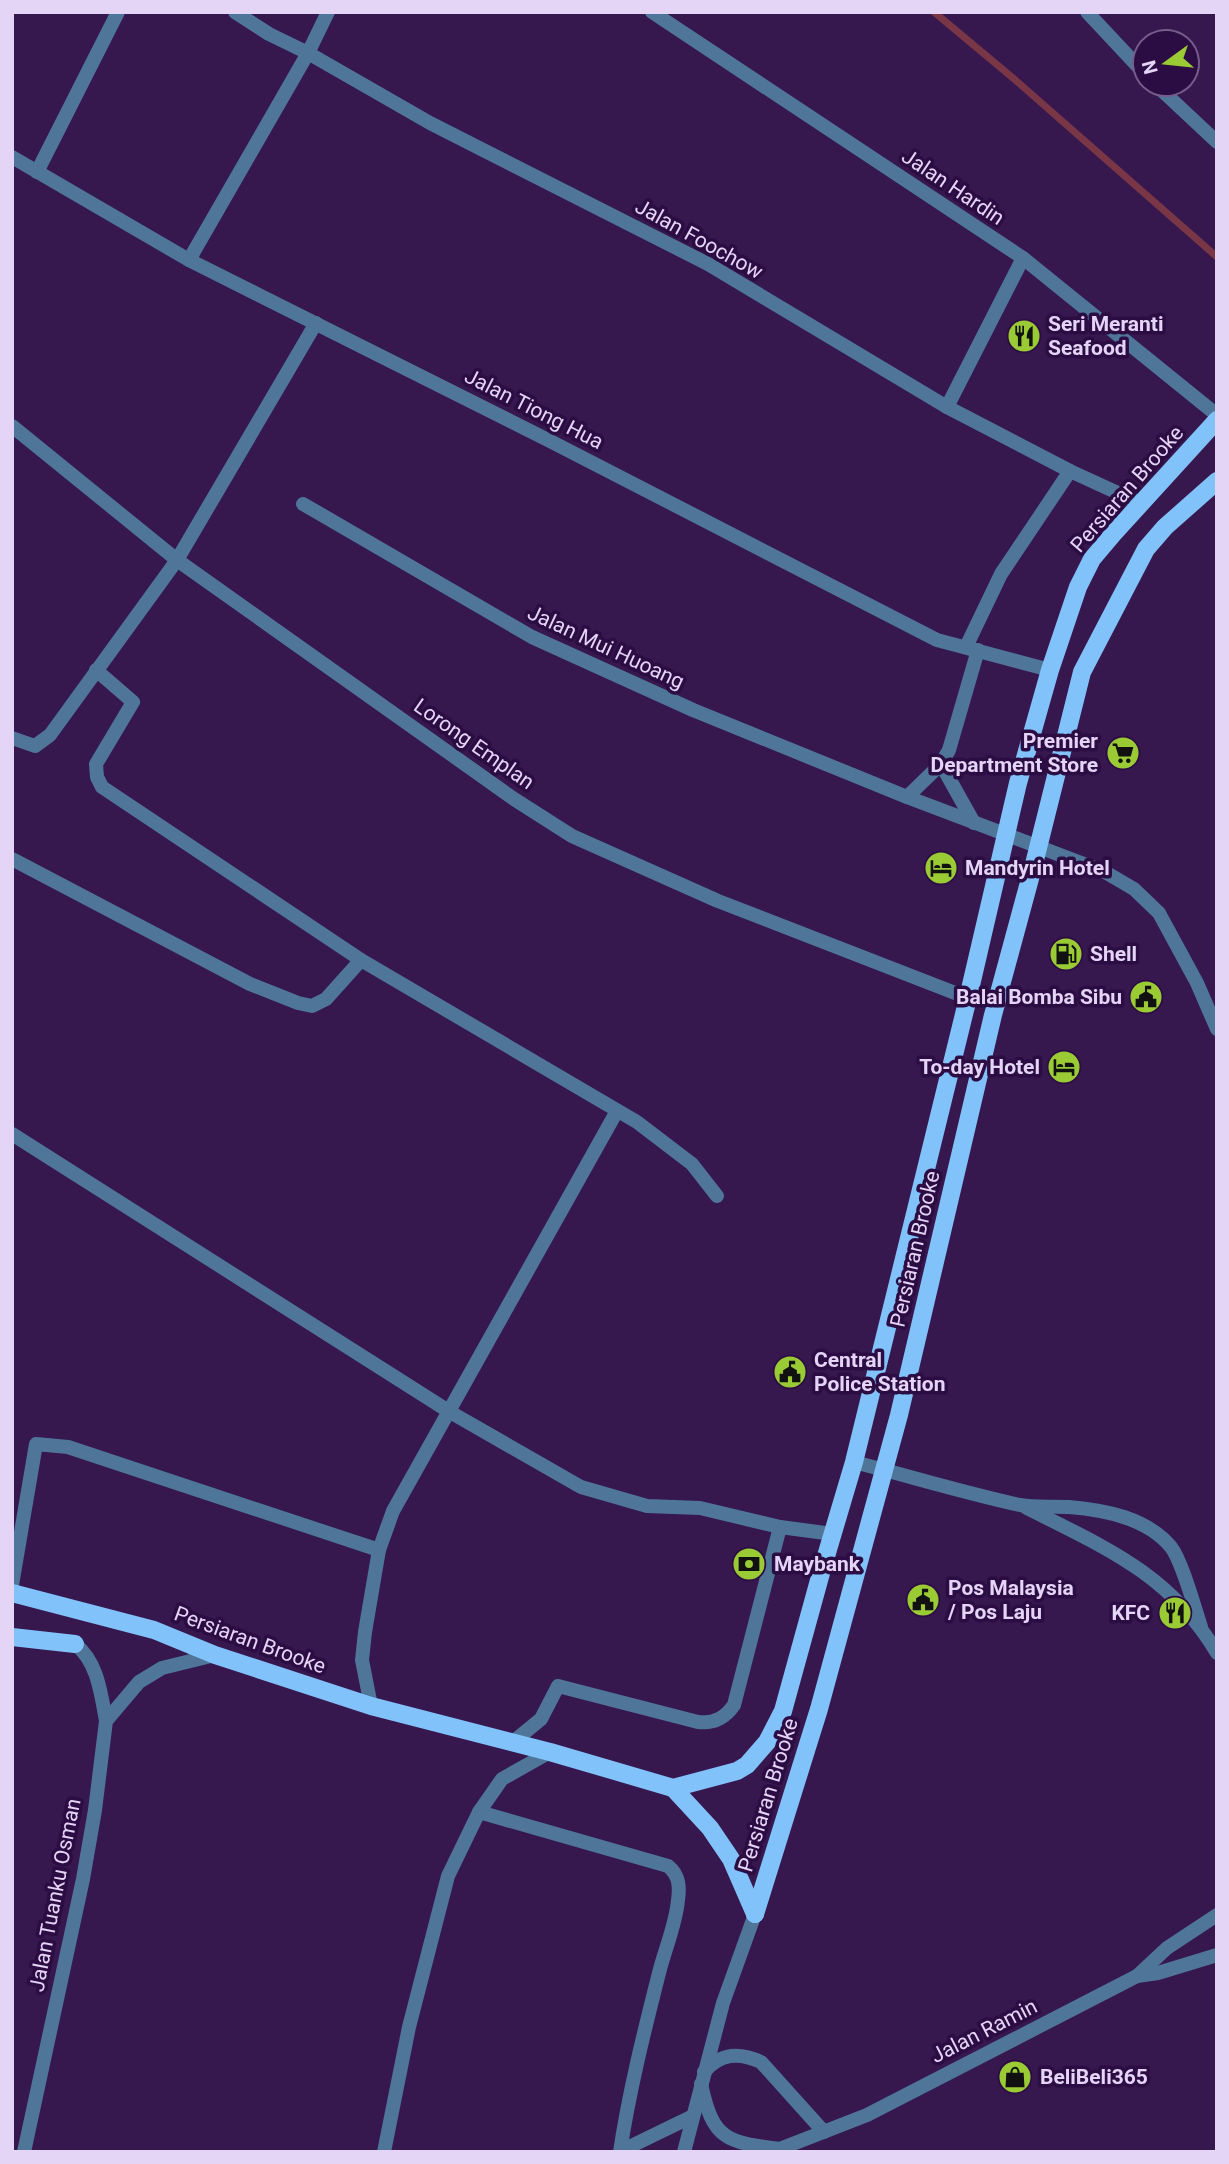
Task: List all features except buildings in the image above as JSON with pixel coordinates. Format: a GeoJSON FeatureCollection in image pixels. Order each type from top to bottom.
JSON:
{"type":"FeatureCollection","features":[{"type":"Feature","properties":{"kind":"main road","name":"Persiaran Brooke"},"geometry":{"type":"LineString","coordinates":[[673,1788],[737,1771],[747,1765],[768,1742],[783,1710],[854,1462],[1018,783],[1050,670],[1078,587],[1093,559],[1217,418]]}},
{"type":"Feature","properties":{"kind":"main road","name":"Persiaran Brooke"},"geometry":{"type":"LineString","coordinates":[[755,1914],[819,1709],[899,1415],[993,1015],[1082,672],[1146,549],[1165,527],[1217,481]]}},
{"type":"Feature","properties":{"kind":"main road","name":"Persiaran Brooke"},"geometry":{"type":"LineString","coordinates":[[12,1593],[155,1630],[215,1655],[371,1706],[550,1752],[673,1788],[710,1828],[731,1859],[755,1914]]}},
{"type":"Feature","properties":{"kind":"main road"},"geometry":{"type":"LineString","coordinates":[[12,1637],[75,1644]]}},
{"type":"Feature","properties":{"kind":"street"},"geometry":{"type":"LineString","coordinates":[[37,172],[118,12]]}},
{"type":"Feature","properties":{"kind":"street","name":"Jalan Foochow"},"geometry":{"type":"LineString","coordinates":[[235,12],[269,34],[309,53],[430,123],[708,264],[947,407],[1070,471],[1142,504]]}},
{"type":"Feature","properties":{"kind":"street"},"geometry":{"type":"LineString","coordinates":[[189,260],[309,53],[328,12]]}},
{"type":"Feature","properties":{"kind":"street","name":"Jalan Hardin"},"geometry":{"type":"LineString","coordinates":[[652,12],[1023,258],[1217,418]]}},
{"type":"Feature","properties":{"kind":"street"},"geometry":{"type":"LineString","coordinates":[[1087,12],[1131,59]]}},
{"type":"Feature","properties":{"kind":"street"},"geometry":{"type":"LineString","coordinates":[[1171,98],[1217,142]]}},
{"type":"Feature","properties":{"kind":"street","name":"Jalan Tiong Hua"},"geometry":{"type":"LineString","coordinates":[[12,157],[189,260],[937,640],[1050,670]]}},
{"type":"Feature","properties":{"kind":"street"},"geometry":{"type":"LineString","coordinates":[[947,407],[1023,258]]}},
{"type":"Feature","properties":{"kind":"street"},"geometry":{"type":"LineString","coordinates":[[12,738],[34,746],[50,735],[177,560],[316,323]]}},
{"type":"Feature","properties":{"kind":"street","name":"Lorong Emplan"},"geometry":{"type":"LineString","coordinates":[[12,426],[177,560],[514,799],[572,836],[718,901],[968,998]]}},
{"type":"Feature","properties":{"kind":"street"},"geometry":{"type":"LineString","coordinates":[[907,797],[941,764],[948,750],[961,713],[972,649],[1002,574],[1070,471]]}},
{"type":"Feature","properties":{"kind":"street","name":"Jalan Mui Huoang"},"geometry":{"type":"LineString","coordinates":[[303,504],[532,637],[693,710],[907,797],[1105,872],[1134,889],[1159,913],[1217,1029]]}},
{"type":"Feature","properties":{"kind":"street"},"geometry":{"type":"LineString","coordinates":[[96,670],[133,702],[96,764],[97,777],[102,787],[361,960],[617,1111],[692,1164],[717,1196]]}},
{"type":"Feature","properties":{"kind":"street"},"geometry":{"type":"LineString","coordinates":[[941,764],[981,826]]}},
{"type":"Feature","properties":{"kind":"street"},"geometry":{"type":"LineString","coordinates":[[12,859],[250,984],[298,1003],[312,1006],[326,999],[361,960]]}},
{"type":"Feature","properties":{"kind":"street"},"geometry":{"type":"LineString","coordinates":[[1196,983],[1217,1003]]}},
{"type":"Feature","properties":{"kind":"street"},"geometry":{"type":"LineString","coordinates":[[371,1706],[362,1660],[365,1632],[379,1550],[393,1511],[617,1111]]}},
{"type":"Feature","properties":{"kind":"street"},"geometry":{"type":"LineString","coordinates":[[12,1134],[450,1412],[581,1487],[646,1506],[700,1508],[780,1527],[833,1534]]}},
{"type":"Feature","properties":{"kind":"street"},"geometry":{"type":"LineString","coordinates":[[12,1585],[36,1444],[68,1447],[379,1550]]}},
{"type":"Feature","properties":{"kind":"street"},"geometry":{"type":"LineString","coordinates":[[854,1462],[1023,1505],[1100,1511],[1132,1520],[1148,1528],[1172,1548],[1201,1627],[1217,1653]]}},
{"type":"Feature","properties":{"kind":"street"},"geometry":{"type":"LineString","coordinates":[[1023,1505],[1093,1540],[1144,1570],[1201,1627]]}},
{"type":"Feature","properties":{"kind":"street"},"geometry":{"type":"LineString","coordinates":[[513,1742],[541,1719],[558,1686],[698,1722],[717,1721],[729,1713],[734,1704],[780,1527]]}},
{"type":"Feature","properties":{"kind":"street"},"geometry":{"type":"LineString","coordinates":[[75,1644],[84,1651],[94,1669],[106,1721]]}},
{"type":"Feature","properties":{"kind":"street"},"geometry":{"type":"LineString","coordinates":[[106,1721],[134,1688],[162,1668],[215,1655]]}},
{"type":"Feature","properties":{"kind":"street","name":"Jalan Tuanku Osman"},"geometry":{"type":"LineString","coordinates":[[24,2152],[83,1879],[106,1721]]}},
{"type":"Feature","properties":{"kind":"street"},"geometry":{"type":"LineString","coordinates":[[384,2152],[409,2026],[448,1876],[479,1812],[502,1779],[550,1752]]}},
{"type":"Feature","properties":{"kind":"street"},"geometry":{"type":"LineString","coordinates":[[479,1812],[668,1866],[675,1872],[678,1902],[625,2121],[621,2151]]}},
{"type":"Feature","properties":{"kind":"street"},"geometry":{"type":"LineString","coordinates":[[684,2152],[723,2003],[755,1914]]}},
{"type":"Feature","properties":{"kind":"street"},"geometry":{"type":"LineString","coordinates":[[1138,1976],[1167,1948],[1217,1915]]}},
{"type":"Feature","properties":{"kind":"street","name":"Jalan Ramin"},"geometry":{"type":"LineString","coordinates":[[776,2150],[867,2115],[1138,1976],[1170,1970],[1217,1955]]}},
{"type":"Feature","properties":{"kind":"street"},"geometry":{"type":"LineString","coordinates":[[776,2150],[739,2144],[722,2133],[708,2114],[703,2078],[719,2058],[736,2056],[761,2062],[824,2132]]}},
{"type":"Feature","properties":{"kind":"street"},"geometry":{"type":"LineString","coordinates":[[621,2151],[693,2116]]}},
{"type":"Feature","properties":{"kind":"waterway"},"geometry":{"type":"LineString","coordinates":[[934,12],[1217,257]]}},
{"type":"Feature","properties":{"kind":"place","name":"Seri Meranti Seafood"},"geometry":{"type":"Point","coordinates":[1024,336]}},
{"type":"Feature","properties":{"kind":"place","name":"Premier Department Store"},"geometry":{"type":"Point","coordinates":[1123,753]}},
{"type":"Feature","properties":{"kind":"place","name":"Mandyrin Hotel"},"geometry":{"type":"Point","coordinates":[941,868]}},
{"type":"Feature","properties":{"kind":"place","name":"Shell"},"geometry":{"type":"Point","coordinates":[1066,954]}},
{"type":"Feature","properties":{"kind":"place","name":"Balai Bomba Sibu"},"geometry":{"type":"Point","coordinates":[1146,997]}},
{"type":"Feature","properties":{"kind":"place","name":"To-day Hotel"},"geometry":{"type":"Point","coordinates":[1064,1067]}},
{"type":"Feature","properties":{"kind":"place","name":"Central Police Station"},"geometry":{"type":"Point","coordinates":[790,1372]}},
{"type":"Feature","properties":{"kind":"place","name":"Maybank"},"geometry":{"type":"Point","coordinates":[749,1564]}},
{"type":"Feature","properties":{"kind":"place","name":"Pos Malaysia / Pos Laju"},"geometry":{"type":"Point","coordinates":[923,1600]}},
{"type":"Feature","properties":{"kind":"place","name":"KFC"},"geometry":{"type":"Point","coordinates":[1175,1613]}},
{"type":"Feature","properties":{"kind":"place","name":"BeliBeli365"},"geometry":{"type":"Point","coordinates":[1015,2077]}}]}
